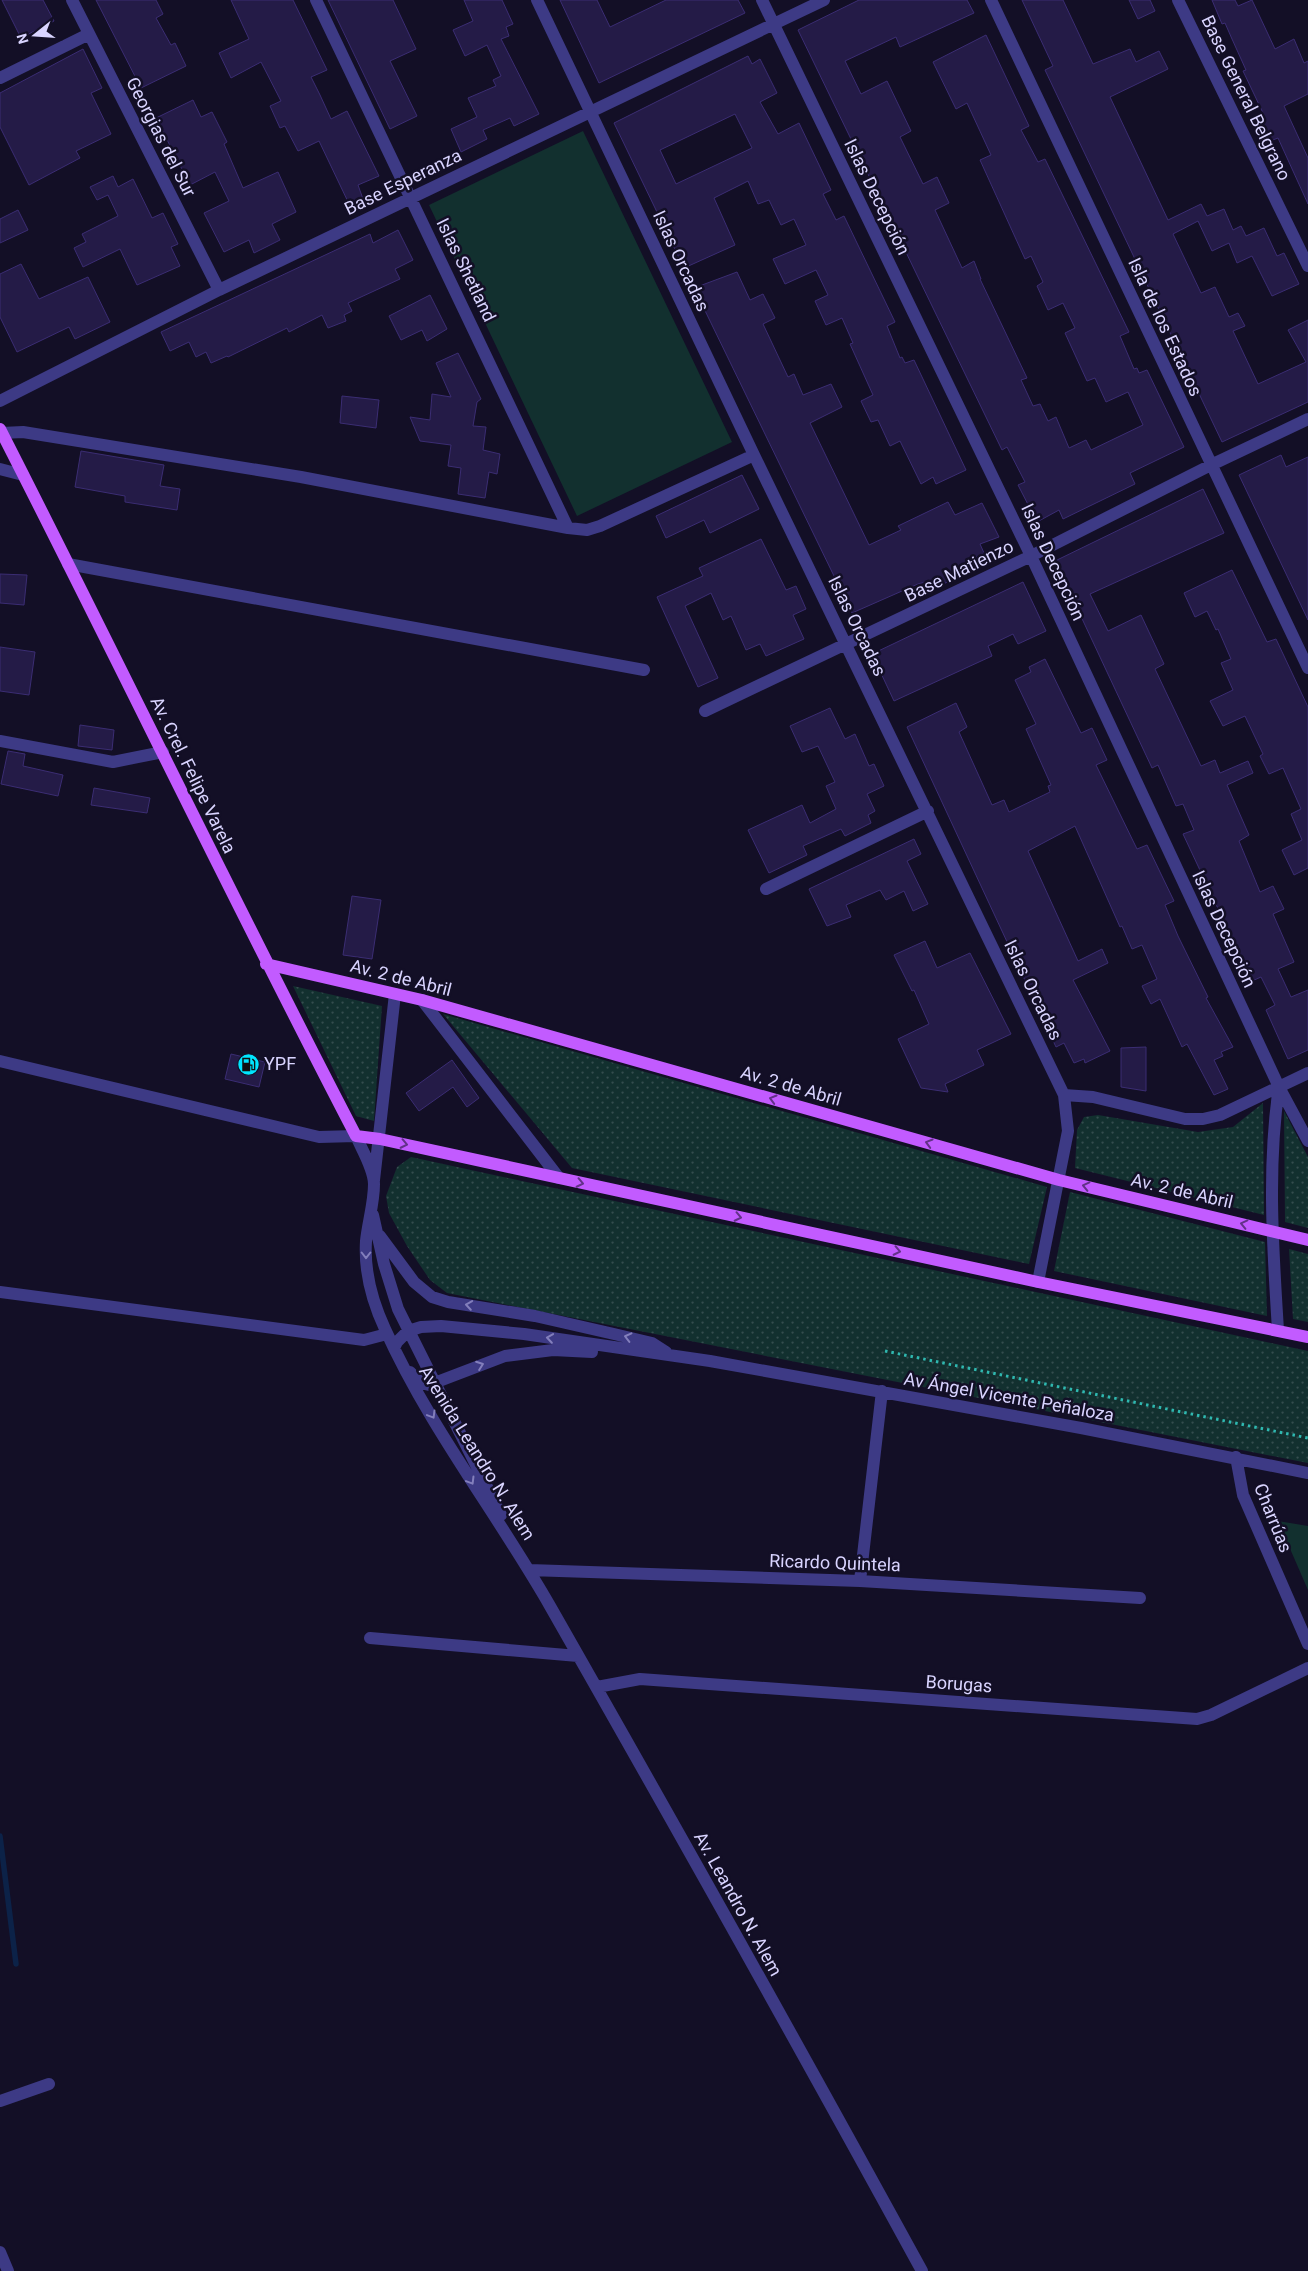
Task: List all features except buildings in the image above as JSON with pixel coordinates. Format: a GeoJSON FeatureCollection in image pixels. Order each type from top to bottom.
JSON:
{"type":"FeatureCollection","features":[{"type":"Feature","properties":{"kind":"main road","name":"Av. Crel. Felipe Varela"},"geometry":{"type":"LineString","coordinates":[[1,431],[163,752],[266,964],[356,1136]]}},
{"type":"Feature","properties":{"kind":"main road","name":"Av. 2 de Abril"},"geometry":{"type":"LineString","coordinates":[[266,964],[422,1000],[1060,1180],[1308,1240]]}},
{"type":"Feature","properties":{"kind":"main road"},"geometry":{"type":"LineString","coordinates":[[356,1136],[380,1139],[1038,1282],[1308,1337]]}},
{"type":"Feature","properties":{"kind":"street","name":"Georgias del Sur"},"geometry":{"type":"LineString","coordinates":[[72,0],[219,290]]}},
{"type":"Feature","properties":{"kind":"street","name":"Islas Shetland"},"geometry":{"type":"LineString","coordinates":[[316,0],[568,528]]}},
{"type":"Feature","properties":{"kind":"street","name":"Islas Orcadas"},"geometry":{"type":"LineString","coordinates":[[537,0],[754,455],[928,810],[1064,1095],[1068,1131],[1060,1180],[1038,1282]]}},
{"type":"Feature","properties":{"kind":"street","name":"Islas Decepción"},"geometry":{"type":"LineString","coordinates":[[762,0],[1031,556],[1278,1087],[1308,1141]]}},
{"type":"Feature","properties":{"kind":"street","name":"Base Esperanza"},"geometry":{"type":"LineString","coordinates":[[0,400],[219,290],[824,0]]}},
{"type":"Feature","properties":{"kind":"street","name":"Isla de los Estados"},"geometry":{"type":"LineString","coordinates":[[990,0],[1308,668]]}},
{"type":"Feature","properties":{"kind":"street","name":"Base General Belgrano"},"geometry":{"type":"LineString","coordinates":[[1178,0],[1308,266]]}},
{"type":"Feature","properties":{"kind":"street"},"geometry":{"type":"LineString","coordinates":[[0,78],[89,34]]}},
{"type":"Feature","properties":{"kind":"street","name":"Base Matienzo"},"geometry":{"type":"LineString","coordinates":[[705,710],[1031,556],[1211,465],[1308,419]]}},
{"type":"Feature","properties":{"kind":"street"},"geometry":{"type":"LineString","coordinates":[[1,431],[23,432],[302,477],[568,528],[587,530],[600,526],[754,455]]}},
{"type":"Feature","properties":{"kind":"street"},"geometry":{"type":"LineString","coordinates":[[0,470],[23,475]]}},
{"type":"Feature","properties":{"kind":"street"},"geometry":{"type":"LineString","coordinates":[[68,564],[644,670]]}},
{"type":"Feature","properties":{"kind":"street"},"geometry":{"type":"LineString","coordinates":[[0,741],[113,762],[163,752]]}},
{"type":"Feature","properties":{"kind":"street"},"geometry":{"type":"LineString","coordinates":[[766,889],[928,810]]}},
{"type":"Feature","properties":{"kind":"street"},"geometry":{"type":"LineString","coordinates":[[374,1180],[395,994]]}},
{"type":"Feature","properties":{"kind":"street"},"geometry":{"type":"LineString","coordinates":[[422,1000],[560,1178]]}},
{"type":"Feature","properties":{"kind":"street"},"geometry":{"type":"LineString","coordinates":[[0,1061],[319,1137],[356,1136]]}},
{"type":"Feature","properties":{"kind":"street"},"geometry":{"type":"LineString","coordinates":[[1064,1095],[1093,1097],[1185,1119],[1203,1119],[1220,1115],[1308,1073]]}},
{"type":"Feature","properties":{"kind":"street"},"geometry":{"type":"LineString","coordinates":[[1278,1087],[1274,1116],[1272,1230],[1278,1330]]}},
{"type":"Feature","properties":{"kind":"street","name":"Avenida Leandro N. Alem"},"geometry":{"type":"LineString","coordinates":[[356,1136],[374,1180],[366,1242],[366,1270],[370,1290],[387,1334],[400,1360],[475,1487],[520,1555]]}},
{"type":"Feature","properties":{"kind":"street","name":"Avenida Leandro N. Alem"},"geometry":{"type":"LineString","coordinates":[[372,1207],[390,1285],[408,1331],[472,1453],[520,1555]]}},
{"type":"Feature","properties":{"kind":"street"},"geometry":{"type":"LineString","coordinates":[[377,1231],[409,1276],[423,1291],[432,1297],[448,1302],[535,1316],[652,1343],[673,1355]]}},
{"type":"Feature","properties":{"kind":"street"},"geometry":{"type":"LineString","coordinates":[[0,1292],[364,1340],[387,1334]]}},
{"type":"Feature","properties":{"kind":"street"},"geometry":{"type":"LineString","coordinates":[[394,1348],[396,1342],[408,1331],[421,1327],[441,1326],[702,1359]]}},
{"type":"Feature","properties":{"kind":"street"},"geometry":{"type":"LineString","coordinates":[[400,1360],[421,1383],[429,1385],[505,1356],[545,1351],[582,1351],[666,1359],[702,1359]]}},
{"type":"Feature","properties":{"kind":"street","name":"Av Ángel Vicente Peñaloza"},"geometry":{"type":"LineString","coordinates":[[702,1359],[1236,1457],[1308,1472]]}},
{"type":"Feature","properties":{"kind":"street"},"geometry":{"type":"LineString","coordinates":[[860,1580],[882,1391]]}},
{"type":"Feature","properties":{"kind":"street","name":"Charrúas"},"geometry":{"type":"LineString","coordinates":[[1236,1457],[1243,1495],[1308,1644]]}},
{"type":"Feature","properties":{"kind":"street","name":"Av. Leandro N. Alem"},"geometry":{"type":"LineString","coordinates":[[520,1555],[596,1687],[922,2271]]}},
{"type":"Feature","properties":{"kind":"street","name":"Ricardo Quintela"},"geometry":{"type":"LineString","coordinates":[[529,1570],[860,1580],[1140,1598]]}},
{"type":"Feature","properties":{"kind":"street"},"geometry":{"type":"LineString","coordinates":[[370,1638],[578,1656]]}},
{"type":"Feature","properties":{"kind":"street","name":"Borugas"},"geometry":{"type":"LineString","coordinates":[[596,1687],[640,1679],[1197,1719],[1212,1715],[1308,1668]]}},
{"type":"Feature","properties":{"kind":"street"},"geometry":{"type":"LineString","coordinates":[[0,2101],[48,2084]]}},
{"type":"Feature","properties":{"kind":"street"},"geometry":{"type":"LineString","coordinates":[[0,2252],[8,2271]]}},
{"type":"Feature","properties":{"kind":"path"},"geometry":{"type":"LineString","coordinates":[[885,1351],[1308,1438]]}},
{"type":"Feature","properties":{"kind":"green space"},"geometry":{"type":"Polygon","coordinates":[[[583,131],[732,442],[577,516],[429,205],[583,131]]]}},
{"type":"Feature","properties":{"kind":"green space"},"geometry":{"type":"Polygon","coordinates":[[[293,986],[382,1006],[374,1121],[356,1116],[293,986]]]}},
{"type":"Feature","properties":{"kind":"green space"},"geometry":{"type":"Polygon","coordinates":[[[443,1014],[1047,1187],[1029,1264],[572,1168],[443,1014]]]}},
{"type":"Feature","properties":{"kind":"green space"},"geometry":{"type":"Polygon","coordinates":[[[1263,1103],[1264,1215],[1075,1168],[1077,1130],[1084,1117],[1098,1115],[1198,1132],[1233,1127],[1263,1103]]]}},
{"type":"Feature","properties":{"kind":"green space"},"geometry":{"type":"Polygon","coordinates":[[[1284,1111],[1308,1157],[1308,1228],[1285,1222],[1284,1111]]]}},
{"type":"Feature","properties":{"kind":"green space"},"geometry":{"type":"Polygon","coordinates":[[[411,1157],[1308,1351],[1308,1463],[447,1293],[430,1280],[407,1246],[389,1213],[386,1196],[397,1167],[411,1157]]]}},
{"type":"Feature","properties":{"kind":"green space"},"geometry":{"type":"Polygon","coordinates":[[[1070,1192],[1265,1242],[1267,1316],[1054,1271],[1070,1192]]]}},
{"type":"Feature","properties":{"kind":"green space"},"geometry":{"type":"Polygon","coordinates":[[[1289,1249],[1308,1254],[1308,1322],[1293,1319],[1289,1249]]]}},
{"type":"Feature","properties":{"kind":"green space"},"geometry":{"type":"Polygon","coordinates":[[[1278,1521],[1308,1526],[1308,1590],[1278,1521]]]}},
{"type":"Feature","properties":{"kind":"waterway"},"geometry":{"type":"LineString","coordinates":[[0,1836],[16,1964]]}},
{"type":"Feature","properties":{"kind":"place","name":"YPF"},"geometry":{"type":"Point","coordinates":[248,1064]}}]}
